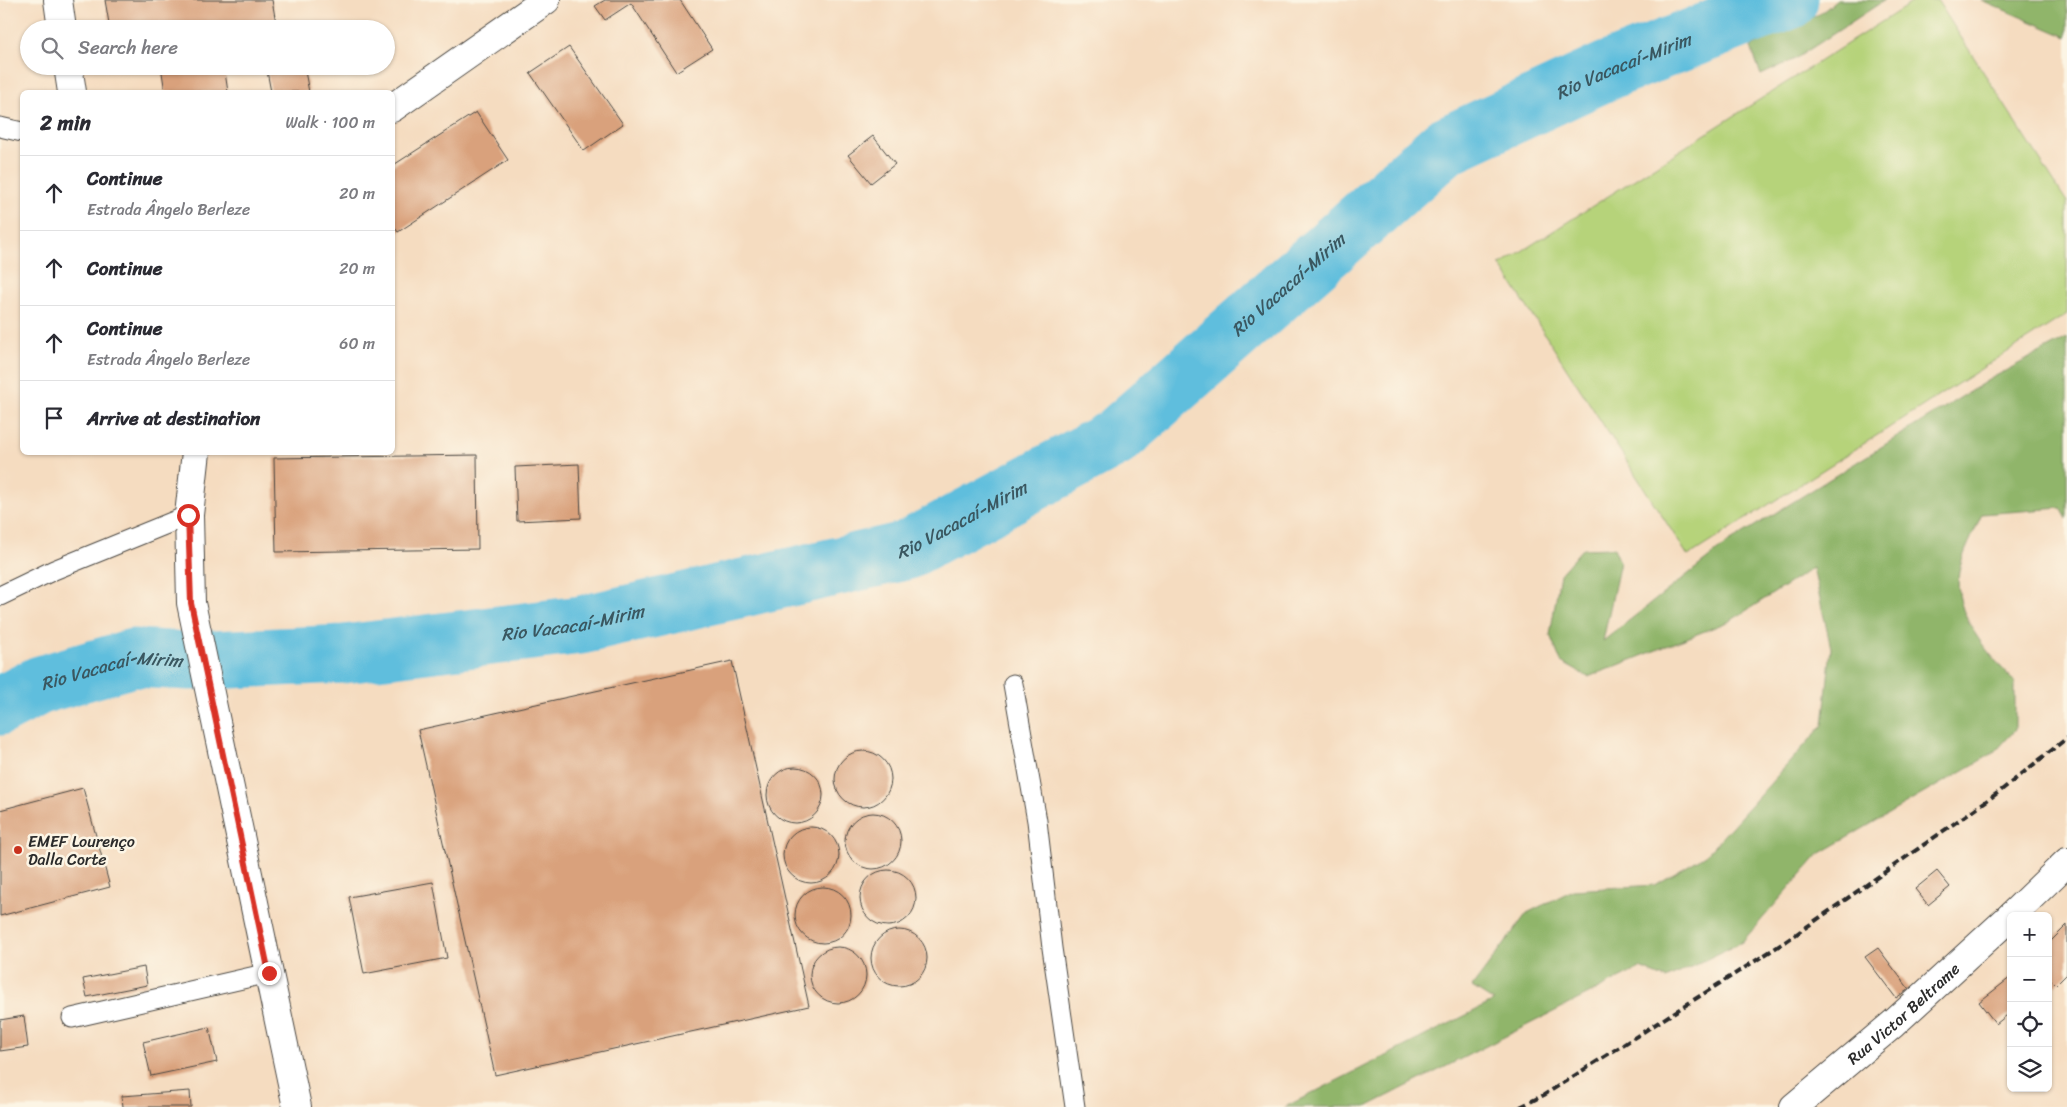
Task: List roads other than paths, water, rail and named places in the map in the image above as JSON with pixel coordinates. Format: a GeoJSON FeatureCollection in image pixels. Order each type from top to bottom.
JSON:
{"type":"FeatureCollection","features":[{"type":"Feature","properties":{"kind":"street"},"geometry":{"type":"LineString","coordinates":[[58,0],[61,20]]}},
{"type":"Feature","properties":{"kind":"street"},"geometry":{"type":"LineString","coordinates":[[395,106],[546,0]]}},
{"type":"Feature","properties":{"kind":"street"},"geometry":{"type":"LineString","coordinates":[[69,75],[72,90]]}},
{"type":"Feature","properties":{"kind":"street"},"geometry":{"type":"LineString","coordinates":[[196,455],[188,515],[191,603],[297,1107]]}},
{"type":"Feature","properties":{"kind":"street","name":"Rua Victor Beltrame"},"geometry":{"type":"LineString","coordinates":[[2015,912],[2067,862]]}},
{"type":"Feature","properties":{"kind":"street","name":"Rua Victor Beltrame"},"geometry":{"type":"LineString","coordinates":[[1794,1107],[1893,1024],[2007,920]]}},
{"type":"Feature","properties":{"kind":"lane"},"geometry":{"type":"LineString","coordinates":[[0,127],[20,132]]}},
{"type":"Feature","properties":{"kind":"lane"},"geometry":{"type":"LineString","coordinates":[[0,596],[54,570],[188,515]]}},
{"type":"Feature","properties":{"kind":"lane"},"geometry":{"type":"LineString","coordinates":[[1013,684],[1037,821],[1052,948],[1075,1107]]}},
{"type":"Feature","properties":{"kind":"lane"},"geometry":{"type":"LineString","coordinates":[[72,1018],[269,973]]}},
{"type":"Feature","properties":{"kind":"waterway","name":"Rio Vacacaí-Mirim"},"geometry":{"type":"LineString","coordinates":[[0,706],[40,685],[133,658],[189,661],[344,654],[581,625],[905,551],[1115,438],[1445,146],[1607,71],[1789,0]]}},
{"type":"Feature","properties":{"kind":"railway"},"geometry":{"type":"LineString","coordinates":[[1520,1107],[1544,1095],[1785,942],[1999,792],[2067,738]]}},
{"type":"Feature","properties":{"kind":"place","name":"EMEF Lourenço Dalla Corte"},"geometry":{"type":"Point","coordinates":[18,850]}}]}
